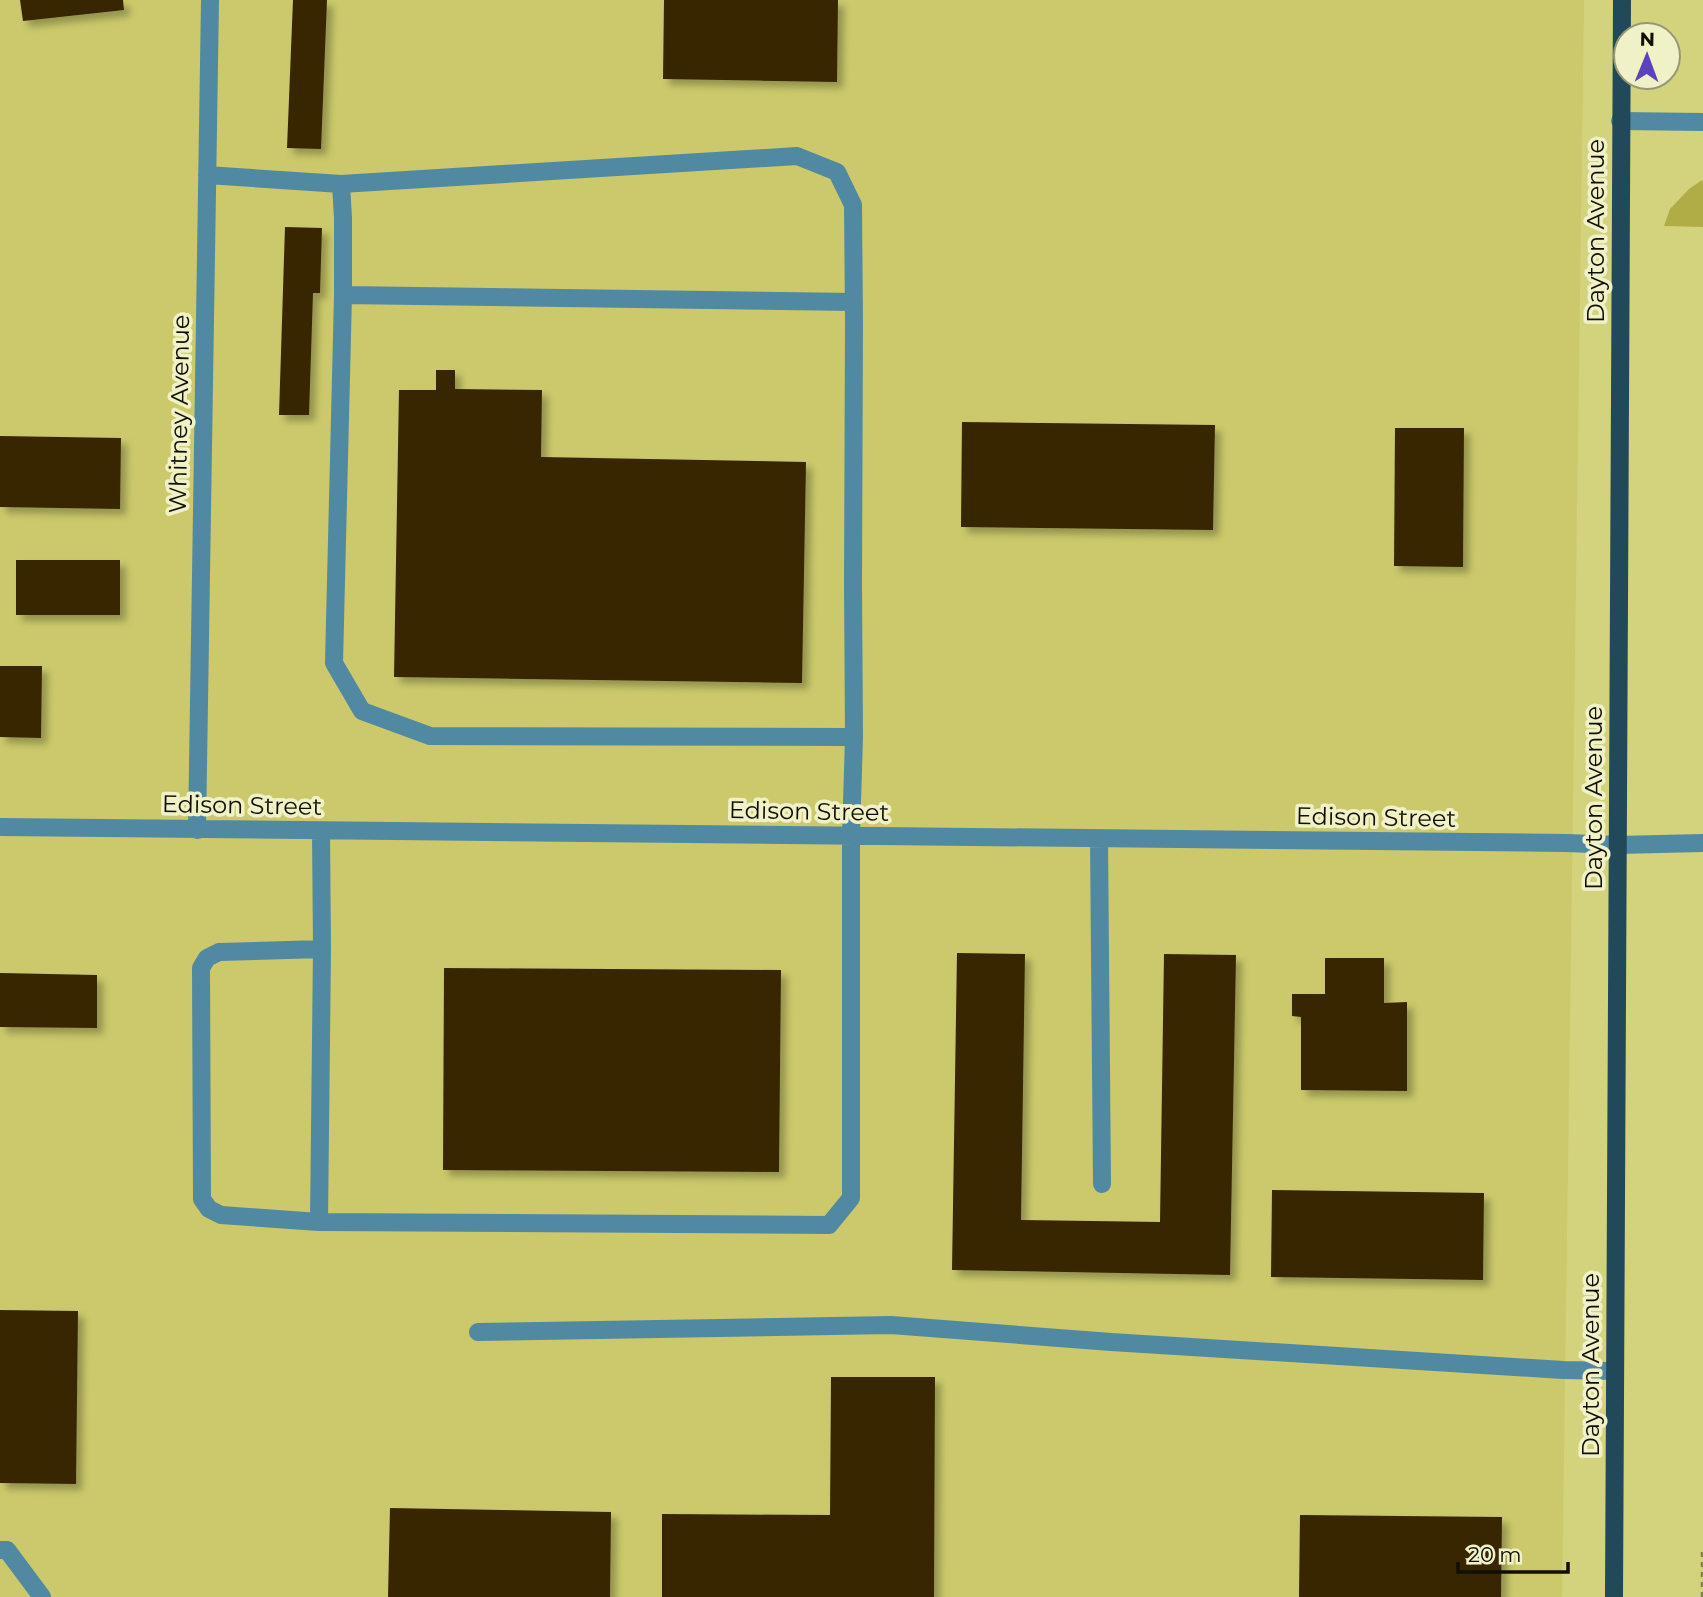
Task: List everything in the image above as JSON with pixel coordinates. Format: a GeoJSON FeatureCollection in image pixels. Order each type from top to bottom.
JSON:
{"type":"FeatureCollection","features":[{"type":"Feature","properties":{"kind":"main road","name":"Dayton Avenue"},"geometry":{"type":"LineString","coordinates":[[1614,1597],[1622,0]]}},
{"type":"Feature","properties":{"kind":"street","name":"Whitney Avenue"},"geometry":{"type":"LineString","coordinates":[[197,830],[210,0]]}},
{"type":"Feature","properties":{"kind":"street"},"geometry":{"type":"LineString","coordinates":[[1620,121],[1703,122]]}},
{"type":"Feature","properties":{"kind":"street"},"geometry":{"type":"LineString","coordinates":[[207,175],[341,184],[797,156],[837,172],[853,205],[851,1198],[828,1224],[319,1222],[221,1214],[209,1209],[202,1199],[201,968],[207,958],[219,952],[322,949]]}},
{"type":"Feature","properties":{"kind":"street"},"geometry":{"type":"LineString","coordinates":[[341,184],[343,295],[334,663],[362,711],[430,736],[854,737]]}},
{"type":"Feature","properties":{"kind":"street"},"geometry":{"type":"LineString","coordinates":[[343,295],[854,302]]}},
{"type":"Feature","properties":{"kind":"street","name":"Edison Street"},"geometry":{"type":"LineString","coordinates":[[0,827],[1617,845],[1703,843]]}},
{"type":"Feature","properties":{"kind":"street"},"geometry":{"type":"LineString","coordinates":[[319,1222],[321,831]]}},
{"type":"Feature","properties":{"kind":"street"},"geometry":{"type":"LineString","coordinates":[[1099,839],[1102,1184]]}},
{"type":"Feature","properties":{"kind":"street"},"geometry":{"type":"LineString","coordinates":[[478,1332],[891,1325],[1111,1342],[1615,1371]]}},
{"type":"Feature","properties":{"kind":"street"},"geometry":{"type":"LineString","coordinates":[[0,1550],[7,1550],[41,1597]]}},
{"type":"Feature","properties":{"kind":"path"},"geometry":{"type":"LineString","coordinates":[[1703,1550],[1703,1597]]}},
{"type":"Feature","properties":{"kind":"shaded area"},"geometry":{"type":"Polygon","coordinates":[[[0,0],[1584,0],[1562,1597],[0,1597],[0,0]]]}},
{"type":"Feature","properties":{"kind":"shaded area"},"geometry":{"type":"Polygon","coordinates":[[[1702,180],[1703,227],[1664,226],[1670,209],[1702,180]]]}},
{"type":"Feature","properties":{"kind":"building"},"geometry":{"type":"Polygon","coordinates":[[[20,0],[123,0],[124,10],[23,21],[20,0]]]}},
{"type":"Feature","properties":{"kind":"building"},"geometry":{"type":"Polygon","coordinates":[[[293,0],[327,0],[321,149],[287,148],[293,0]]]}},
{"type":"Feature","properties":{"kind":"building"},"geometry":{"type":"Polygon","coordinates":[[[664,0],[838,0],[837,82],[663,79],[664,0]]]}},
{"type":"Feature","properties":{"kind":"building"},"geometry":{"type":"Polygon","coordinates":[[[285,227],[322,228],[320,293],[313,293],[309,415],[279,415],[285,227]]]}},
{"type":"Feature","properties":{"kind":"building"},"geometry":{"type":"Polygon","coordinates":[[[436,370],[455,370],[455,389],[542,390],[541,457],[806,462],[802,683],[394,677],[399,390],[436,390],[436,370]]]}},
{"type":"Feature","properties":{"kind":"building"},"geometry":{"type":"Polygon","coordinates":[[[962,422],[1215,425],[1213,530],[961,527],[962,422]]]}},
{"type":"Feature","properties":{"kind":"building"},"geometry":{"type":"Polygon","coordinates":[[[1395,428],[1464,428],[1463,567],[1394,566],[1395,428]]]}},
{"type":"Feature","properties":{"kind":"building"},"geometry":{"type":"Polygon","coordinates":[[[0,436],[121,438],[120,509],[0,507],[0,436]]]}},
{"type":"Feature","properties":{"kind":"building"},"geometry":{"type":"Polygon","coordinates":[[[16,560],[120,560],[120,615],[16,615],[16,560]]]}},
{"type":"Feature","properties":{"kind":"building"},"geometry":{"type":"Polygon","coordinates":[[[0,666],[42,666],[41,738],[0,737],[0,666]]]}},
{"type":"Feature","properties":{"kind":"building"},"geometry":{"type":"Polygon","coordinates":[[[957,953],[1025,954],[1021,1220],[1160,1222],[1164,954],[1236,955],[1230,1275],[952,1270],[957,953]]]}},
{"type":"Feature","properties":{"kind":"building"},"geometry":{"type":"Polygon","coordinates":[[[1325,958],[1384,958],[1384,1003],[1407,1002],[1407,1091],[1301,1090],[1301,1017],[1292,1016],[1292,994],[1325,994],[1325,958]]]}},
{"type":"Feature","properties":{"kind":"building"},"geometry":{"type":"Polygon","coordinates":[[[444,968],[781,970],[779,1172],[443,1170],[444,968]]]}},
{"type":"Feature","properties":{"kind":"building"},"geometry":{"type":"Polygon","coordinates":[[[0,973],[97,975],[97,1028],[0,1027],[0,973]]]}},
{"type":"Feature","properties":{"kind":"building"},"geometry":{"type":"Polygon","coordinates":[[[1272,1190],[1484,1193],[1483,1280],[1271,1277],[1272,1190]]]}},
{"type":"Feature","properties":{"kind":"building"},"geometry":{"type":"Polygon","coordinates":[[[0,1310],[78,1311],[76,1484],[0,1483],[0,1310]]]}},
{"type":"Feature","properties":{"kind":"building"},"geometry":{"type":"Polygon","coordinates":[[[831,1377],[935,1377],[934,1597],[662,1597],[662,1514],[830,1515],[831,1377]]]}},
{"type":"Feature","properties":{"kind":"building"},"geometry":{"type":"Polygon","coordinates":[[[390,1508],[611,1512],[610,1597],[388,1597],[390,1508]]]}},
{"type":"Feature","properties":{"kind":"building"},"geometry":{"type":"Polygon","coordinates":[[[1300,1515],[1502,1517],[1501,1597],[1299,1597],[1300,1515]]]}}]}
